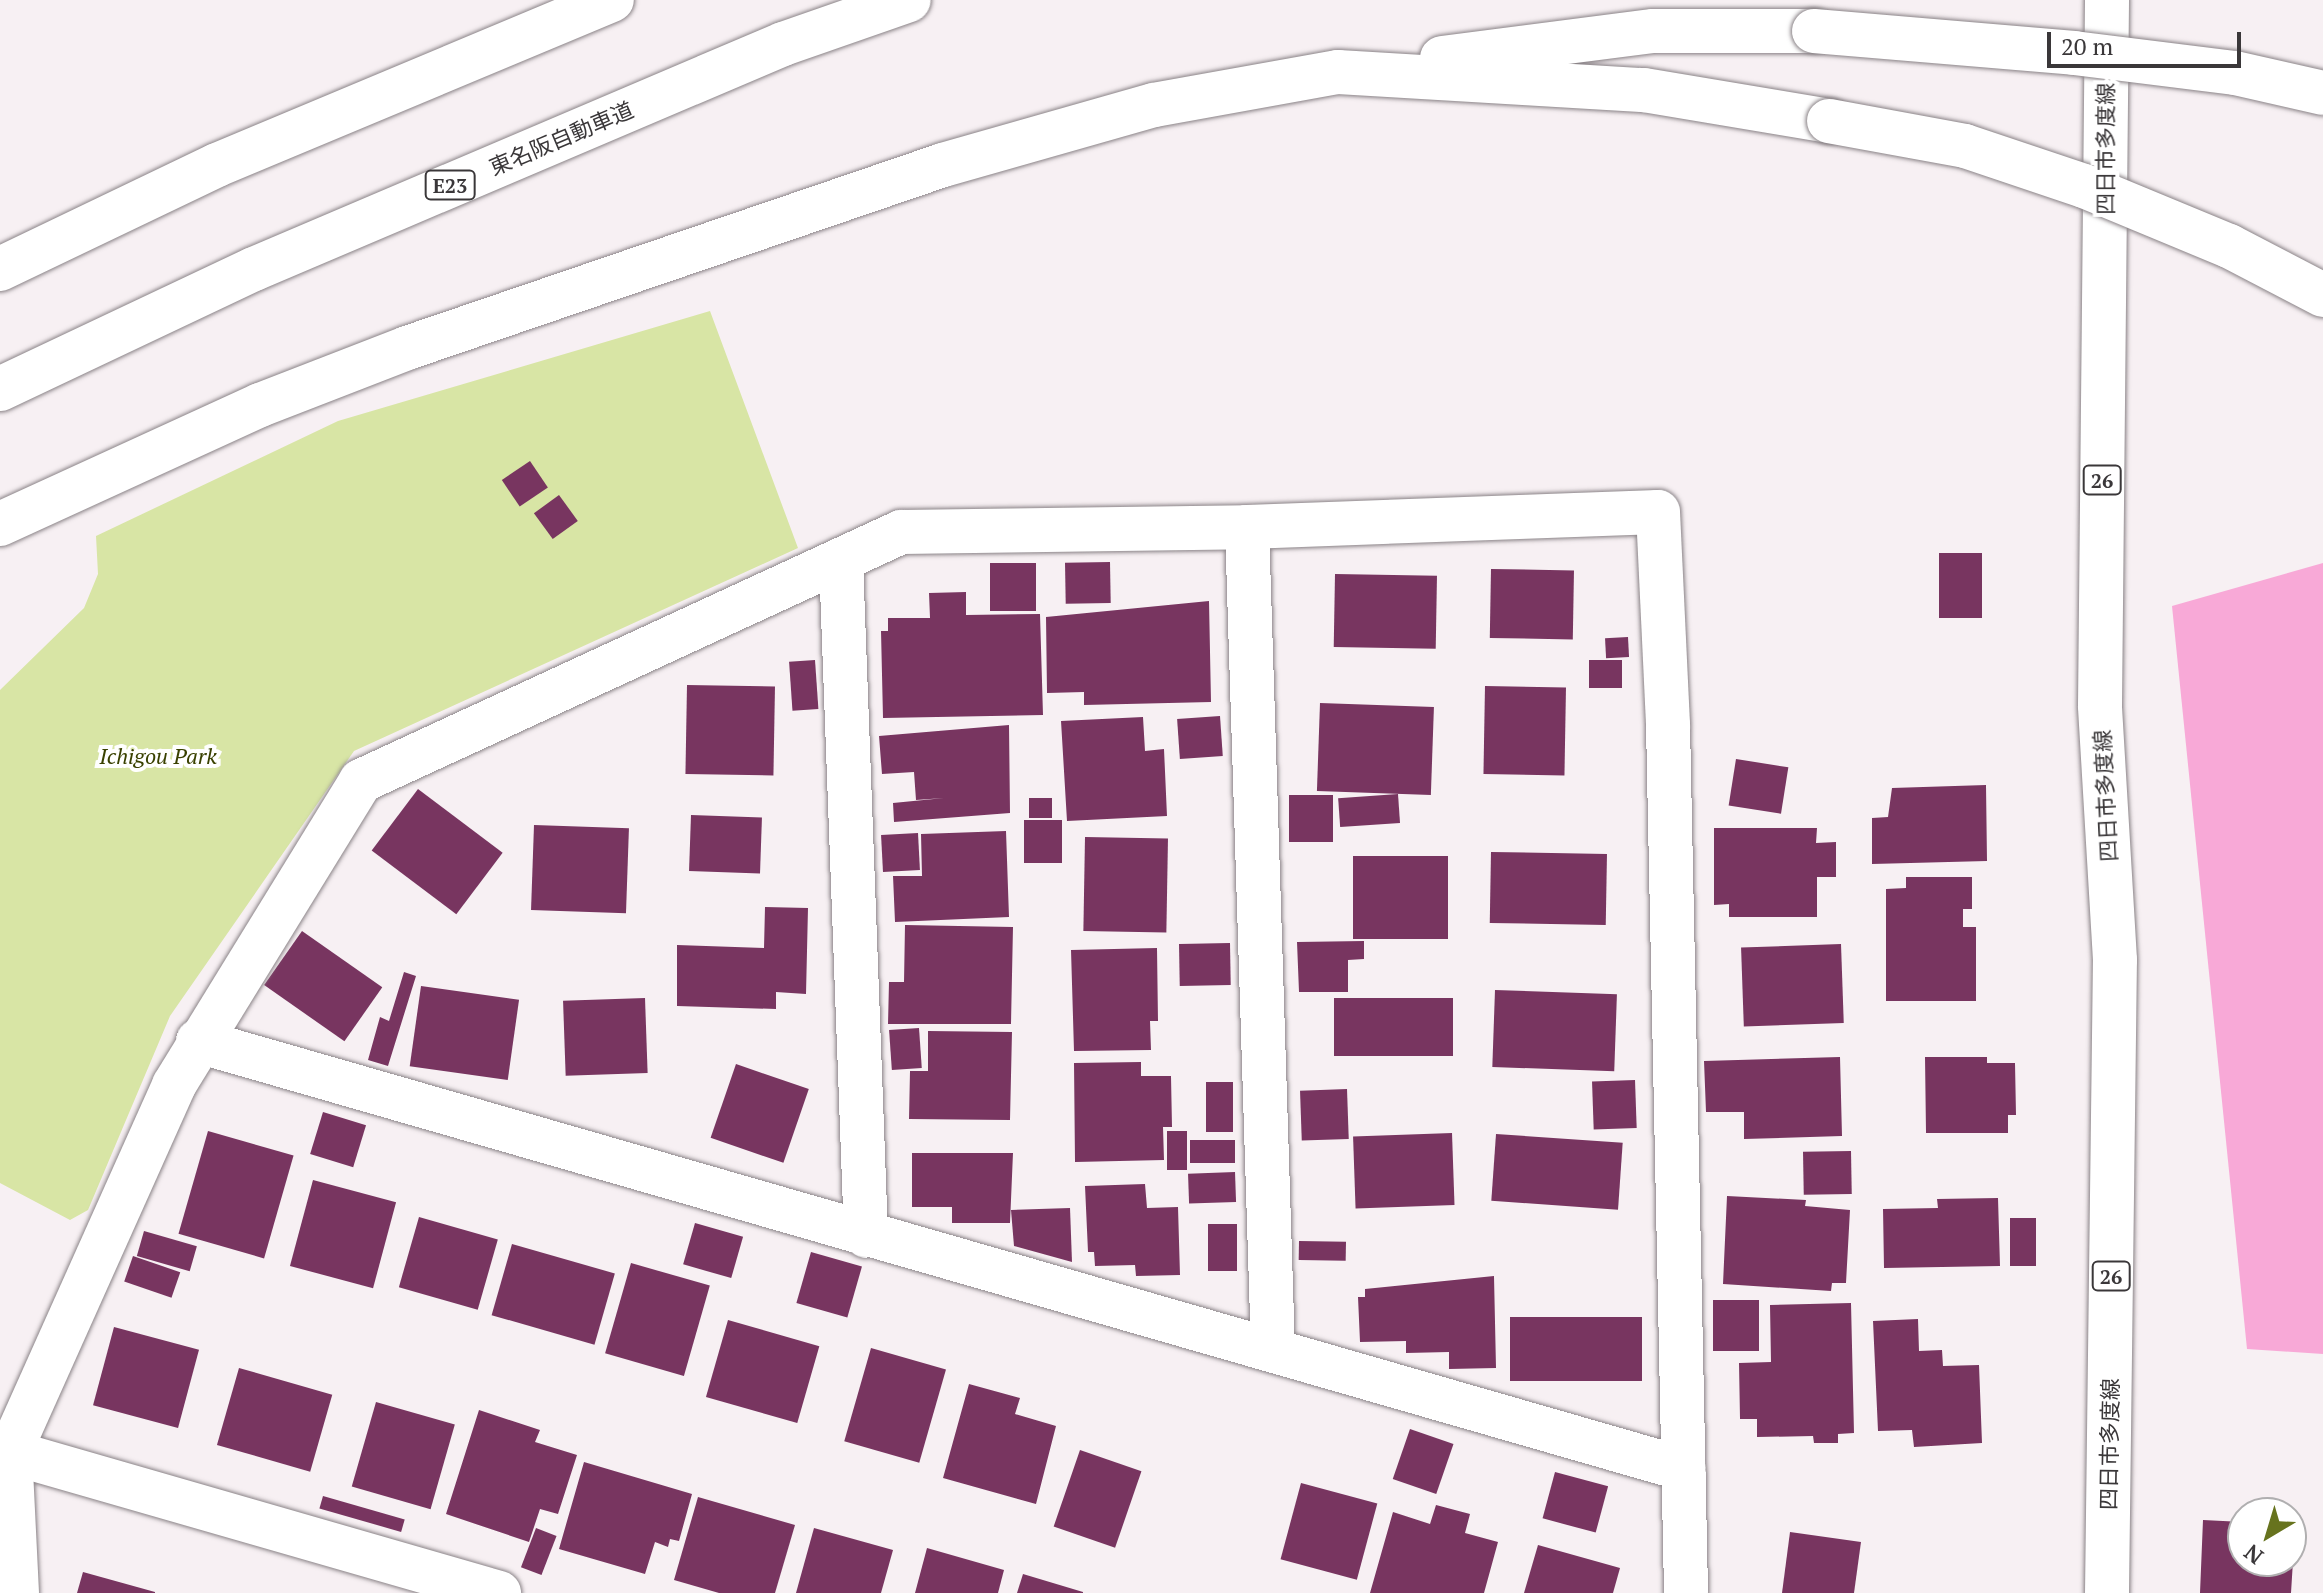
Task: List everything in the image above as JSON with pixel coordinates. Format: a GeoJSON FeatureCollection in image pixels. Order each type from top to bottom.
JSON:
{"type":"FeatureCollection","features":[{"type":"Feature","properties":{"kind":"main road"},"geometry":{"type":"LineString","coordinates":[[0,269],[217,165],[612,0]]}},
{"type":"Feature","properties":{"kind":"main road","name":"東名阪自動車道"},"geometry":{"type":"LineString","coordinates":[[0,389],[268,262],[783,44],[909,0]]}},
{"type":"Feature","properties":{"kind":"main road","name":"四日市多度線"},"geometry":{"type":"LineString","coordinates":[[2107,0],[2100,705],[2115,960],[2107,1593]]}},
{"type":"Feature","properties":{"kind":"main road"},"geometry":{"type":"LineString","coordinates":[[0,524],[260,405],[407,348],[943,165],[1154,105],[1338,72],[1653,31],[1814,31],[2074,53],[2235,73],[2323,93]]}},
{"type":"Feature","properties":{"kind":"main road"},"geometry":{"type":"LineString","coordinates":[[1338,72],[1644,90],[1965,146],[2084,186],[2229,246],[2323,295]]}},
{"type":"Feature","properties":{"kind":"main road"},"geometry":{"type":"LineString","coordinates":[[17,1593],[10,1452],[198,1041],[361,781],[901,532],[1247,527],[1658,512],[1668,725],[1686,1593]]}},
{"type":"Feature","properties":{"kind":"main road"},"geometry":{"type":"LineString","coordinates":[[1247,527],[1273,1350]]}},
{"type":"Feature","properties":{"kind":"main road"},"geometry":{"type":"LineString","coordinates":[[841,560],[866,1236]]}},
{"type":"Feature","properties":{"kind":"main road"},"geometry":{"type":"LineString","coordinates":[[198,1041],[866,1236],[1684,1469]]}},
{"type":"Feature","properties":{"kind":"main road"},"geometry":{"type":"LineString","coordinates":[[10,1452],[499,1593]]}},
{"type":"Feature","properties":{"kind":"green space","name":"Ichigou Park"},"geometry":{"type":"Polygon","coordinates":[[[710,311],[798,548],[354,751],[170,1016],[88,1210],[70,1220],[0,1183],[0,690],[84,608],[98,574],[96,536],[338,421],[710,311]]]}},
{"type":"Feature","properties":{"kind":"shaded area"},"geometry":{"type":"Polygon","coordinates":[[[2323,563],[2323,1354],[2247,1349],[2172,606],[2323,563]]]}},
{"type":"Feature","properties":{"kind":"building"},"geometry":{"type":"Polygon","coordinates":[[[530,461],[548,488],[520,507],[502,480],[530,461]]]}},
{"type":"Feature","properties":{"kind":"building"},"geometry":{"type":"Polygon","coordinates":[[[559,495],[578,521],[553,539],[534,513],[559,495]]]}},
{"type":"Feature","properties":{"kind":"building"},"geometry":{"type":"Polygon","coordinates":[[[1939,553],[1982,553],[1982,618],[1939,618],[1939,553]]]}},
{"type":"Feature","properties":{"kind":"building"},"geometry":{"type":"Polygon","coordinates":[[[1110,562],[1111,603],[1066,604],[1065,563],[1110,562]]]}},
{"type":"Feature","properties":{"kind":"building"},"geometry":{"type":"Polygon","coordinates":[[[990,563],[1036,563],[1036,611],[990,611],[990,563]]]}},
{"type":"Feature","properties":{"kind":"building"},"geometry":{"type":"Polygon","coordinates":[[[1491,569],[1574,570],[1573,639],[1490,638],[1491,569]]]}},
{"type":"Feature","properties":{"kind":"building"},"geometry":{"type":"Polygon","coordinates":[[[1335,574],[1437,576],[1436,649],[1334,647],[1335,574]]]}},
{"type":"Feature","properties":{"kind":"building"},"geometry":{"type":"Polygon","coordinates":[[[966,592],[966,615],[1040,614],[1043,715],[883,718],[881,631],[888,631],[888,618],[930,618],[929,593],[966,592]]]}},
{"type":"Feature","properties":{"kind":"building"},"geometry":{"type":"Polygon","coordinates":[[[1209,601],[1211,702],[1084,705],[1084,692],[1047,693],[1046,617],[1209,601]]]}},
{"type":"Feature","properties":{"kind":"building"},"geometry":{"type":"Polygon","coordinates":[[[1628,637],[1629,657],[1606,658],[1605,638],[1628,637]]]}},
{"type":"Feature","properties":{"kind":"building"},"geometry":{"type":"Polygon","coordinates":[[[815,660],[818,709],[792,711],[789,662],[815,660]]]}},
{"type":"Feature","properties":{"kind":"building"},"geometry":{"type":"Polygon","coordinates":[[[1589,660],[1622,660],[1622,688],[1589,688],[1589,660]]]}},
{"type":"Feature","properties":{"kind":"building"},"geometry":{"type":"Polygon","coordinates":[[[687,685],[775,687],[773,776],[685,774],[687,685]]]}},
{"type":"Feature","properties":{"kind":"building"},"geometry":{"type":"Polygon","coordinates":[[[1485,686],[1566,687],[1564,775],[1483,774],[1485,686]]]}},
{"type":"Feature","properties":{"kind":"building"},"geometry":{"type":"Polygon","coordinates":[[[1320,703],[1434,707],[1431,795],[1317,791],[1320,703]]]}},
{"type":"Feature","properties":{"kind":"building"},"geometry":{"type":"Polygon","coordinates":[[[1220,716],[1223,756],[1180,759],[1177,719],[1220,716]]]}},
{"type":"Feature","properties":{"kind":"building"},"geometry":{"type":"Polygon","coordinates":[[[1143,717],[1145,751],[1164,749],[1167,816],[1067,821],[1061,721],[1143,717]]]}},
{"type":"Feature","properties":{"kind":"building"},"geometry":{"type":"Polygon","coordinates":[[[1009,725],[1010,813],[894,822],[893,803],[944,798],[916,800],[914,772],[882,774],[879,736],[1009,725]]]}},
{"type":"Feature","properties":{"kind":"building"},"geometry":{"type":"Polygon","coordinates":[[[1736,759],[1788,767],[1781,814],[1729,805],[1736,759]]]}},
{"type":"Feature","properties":{"kind":"building"},"geometry":{"type":"Polygon","coordinates":[[[1986,785],[1987,861],[1872,864],[1872,818],[1888,817],[1892,788],[1986,785]]]}},
{"type":"Feature","properties":{"kind":"building"},"geometry":{"type":"Polygon","coordinates":[[[418,789],[503,853],[456,914],[372,850],[418,789]]]}},
{"type":"Feature","properties":{"kind":"building"},"geometry":{"type":"Polygon","coordinates":[[[1398,794],[1400,823],[1340,827],[1338,798],[1398,794]]]}},
{"type":"Feature","properties":{"kind":"building"},"geometry":{"type":"Polygon","coordinates":[[[1289,795],[1333,795],[1333,842],[1289,842],[1289,795]]]}},
{"type":"Feature","properties":{"kind":"building"},"geometry":{"type":"Polygon","coordinates":[[[1029,798],[1052,798],[1052,818],[1029,818],[1029,798]]]}},
{"type":"Feature","properties":{"kind":"building"},"geometry":{"type":"Polygon","coordinates":[[[691,815],[762,817],[760,873],[689,871],[691,815]]]}},
{"type":"Feature","properties":{"kind":"building"},"geometry":{"type":"Polygon","coordinates":[[[1024,820],[1062,820],[1062,863],[1024,863],[1024,820]]]}},
{"type":"Feature","properties":{"kind":"building"},"geometry":{"type":"Polygon","coordinates":[[[534,825],[629,828],[626,913],[531,910],[534,825]]]}},
{"type":"Feature","properties":{"kind":"building"},"geometry":{"type":"Polygon","coordinates":[[[1714,828],[1817,828],[1816,843],[1836,842],[1836,877],[1817,877],[1817,917],[1729,917],[1729,904],[1714,905],[1714,828]]]}},
{"type":"Feature","properties":{"kind":"building"},"geometry":{"type":"Polygon","coordinates":[[[1006,831],[1009,917],[895,922],[893,876],[922,876],[921,834],[1006,831]]]}},
{"type":"Feature","properties":{"kind":"building"},"geometry":{"type":"Polygon","coordinates":[[[918,833],[920,870],[883,872],[881,835],[918,833]]]}},
{"type":"Feature","properties":{"kind":"building"},"geometry":{"type":"Polygon","coordinates":[[[1085,837],[1168,838],[1166,932],[1083,931],[1085,837]]]}},
{"type":"Feature","properties":{"kind":"building"},"geometry":{"type":"Polygon","coordinates":[[[1491,852],[1607,854],[1606,925],[1490,923],[1491,852]]]}},
{"type":"Feature","properties":{"kind":"building"},"geometry":{"type":"Polygon","coordinates":[[[1353,856],[1448,856],[1448,939],[1353,939],[1353,856]]]}},
{"type":"Feature","properties":{"kind":"building"},"geometry":{"type":"Polygon","coordinates":[[[1906,877],[1972,877],[1972,909],[1963,909],[1963,927],[1976,927],[1976,1001],[1886,1001],[1886,889],[1906,888],[1906,877]]]}},
{"type":"Feature","properties":{"kind":"building"},"geometry":{"type":"Polygon","coordinates":[[[765,907],[808,908],[806,994],[776,992],[776,1009],[677,1006],[677,945],[764,948],[765,907]]]}},
{"type":"Feature","properties":{"kind":"building"},"geometry":{"type":"Polygon","coordinates":[[[905,925],[1013,927],[1011,1024],[888,1024],[889,982],[904,982],[905,925]]]}},
{"type":"Feature","properties":{"kind":"building"},"geometry":{"type":"Polygon","coordinates":[[[302,931],[382,987],[344,1041],[264,985],[302,931]]]}},
{"type":"Feature","properties":{"kind":"building"},"geometry":{"type":"Polygon","coordinates":[[[1364,941],[1364,959],[1348,960],[1348,992],[1299,992],[1297,942],[1364,941]]]}},
{"type":"Feature","properties":{"kind":"building"},"geometry":{"type":"Polygon","coordinates":[[[1230,943],[1231,985],[1180,986],[1179,944],[1230,943]]]}},
{"type":"Feature","properties":{"kind":"building"},"geometry":{"type":"Polygon","coordinates":[[[1841,944],[1844,1023],[1744,1026],[1741,947],[1841,944]]]}},
{"type":"Feature","properties":{"kind":"building"},"geometry":{"type":"Polygon","coordinates":[[[1157,948],[1158,1021],[1150,1021],[1151,1050],[1074,1051],[1071,950],[1157,948]]]}},
{"type":"Feature","properties":{"kind":"building"},"geometry":{"type":"Polygon","coordinates":[[[404,972],[416,976],[388,1066],[368,1060],[380,1017],[389,1021],[404,972]]]}},
{"type":"Feature","properties":{"kind":"building"},"geometry":{"type":"Polygon","coordinates":[[[421,986],[519,1000],[508,1080],[410,1066],[421,986]]]}},
{"type":"Feature","properties":{"kind":"building"},"geometry":{"type":"Polygon","coordinates":[[[1495,990],[1617,994],[1614,1071],[1492,1067],[1495,990]]]}},
{"type":"Feature","properties":{"kind":"building"},"geometry":{"type":"Polygon","coordinates":[[[645,998],[648,1073],[566,1076],[563,1001],[645,998]]]}},
{"type":"Feature","properties":{"kind":"building"},"geometry":{"type":"Polygon","coordinates":[[[1334,998],[1453,998],[1453,1056],[1334,1056],[1334,998]]]}},
{"type":"Feature","properties":{"kind":"building"},"geometry":{"type":"Polygon","coordinates":[[[919,1028],[922,1068],[892,1070],[889,1030],[919,1028]]]}},
{"type":"Feature","properties":{"kind":"building"},"geometry":{"type":"Polygon","coordinates":[[[928,1031],[1012,1032],[1010,1120],[909,1119],[910,1071],[928,1071],[928,1031]]]}},
{"type":"Feature","properties":{"kind":"building"},"geometry":{"type":"Polygon","coordinates":[[[1840,1057],[1842,1136],[1744,1139],[1744,1112],[1706,1112],[1704,1061],[1840,1057]]]}},
{"type":"Feature","properties":{"kind":"building"},"geometry":{"type":"Polygon","coordinates":[[[1925,1057],[1987,1057],[1987,1063],[2015,1063],[2016,1115],[2008,1115],[2008,1133],[1926,1133],[1925,1057]]]}},
{"type":"Feature","properties":{"kind":"building"},"geometry":{"type":"Polygon","coordinates":[[[1141,1062],[1141,1076],[1171,1076],[1172,1127],[1163,1127],[1164,1160],[1075,1162],[1074,1063],[1141,1062]]]}},
{"type":"Feature","properties":{"kind":"building"},"geometry":{"type":"Polygon","coordinates":[[[736,1064],[809,1089],[783,1163],[711,1138],[736,1064]]]}},
{"type":"Feature","properties":{"kind":"building"},"geometry":{"type":"Polygon","coordinates":[[[1635,1080],[1637,1128],[1594,1129],[1592,1082],[1635,1080]]]}},
{"type":"Feature","properties":{"kind":"building"},"geometry":{"type":"Polygon","coordinates":[[[1206,1082],[1233,1082],[1233,1132],[1206,1132],[1206,1082]]]}},
{"type":"Feature","properties":{"kind":"building"},"geometry":{"type":"Polygon","coordinates":[[[1347,1089],[1349,1139],[1302,1141],[1300,1091],[1347,1089]]]}},
{"type":"Feature","properties":{"kind":"building"},"geometry":{"type":"Polygon","coordinates":[[[323,1112],[366,1125],[353,1167],[310,1154],[323,1112]]]}},
{"type":"Feature","properties":{"kind":"building"},"geometry":{"type":"Polygon","coordinates":[[[208,1131],[294,1156],[264,1258],[179,1234],[208,1131]]]}},
{"type":"Feature","properties":{"kind":"building"},"geometry":{"type":"Polygon","coordinates":[[[1167,1131],[1187,1131],[1187,1170],[1167,1170],[1167,1131]]]}},
{"type":"Feature","properties":{"kind":"building"},"geometry":{"type":"Polygon","coordinates":[[[1452,1133],[1455,1205],[1356,1208],[1353,1136],[1452,1133]]]}},
{"type":"Feature","properties":{"kind":"building"},"geometry":{"type":"Polygon","coordinates":[[[1496,1134],[1623,1143],[1618,1210],[1491,1201],[1496,1134]]]}},
{"type":"Feature","properties":{"kind":"building"},"geometry":{"type":"Polygon","coordinates":[[[1190,1140],[1235,1140],[1235,1163],[1190,1163],[1190,1140]]]}},
{"type":"Feature","properties":{"kind":"building"},"geometry":{"type":"Polygon","coordinates":[[[1851,1151],[1852,1194],[1804,1195],[1803,1152],[1851,1151]]]}},
{"type":"Feature","properties":{"kind":"building"},"geometry":{"type":"Polygon","coordinates":[[[912,1153],[1013,1153],[1010,1223],[952,1223],[952,1207],[912,1207],[912,1153]]]}},
{"type":"Feature","properties":{"kind":"building"},"geometry":{"type":"Polygon","coordinates":[[[1235,1172],[1236,1202],[1189,1204],[1188,1174],[1235,1172]]]}},
{"type":"Feature","properties":{"kind":"building"},"geometry":{"type":"Polygon","coordinates":[[[313,1180],[396,1202],[373,1288],[290,1266],[313,1180]]]}},
{"type":"Feature","properties":{"kind":"building"},"geometry":{"type":"Polygon","coordinates":[[[1145,1184],[1147,1208],[1178,1207],[1180,1275],[1136,1276],[1135,1265],[1095,1266],[1094,1252],[1088,1252],[1085,1186],[1145,1184]]]}},
{"type":"Feature","properties":{"kind":"building"},"geometry":{"type":"Polygon","coordinates":[[[1727,1196],[1806,1200],[1805,1206],[1850,1210],[1846,1283],[1832,1283],[1831,1291],[1723,1284],[1727,1196]]]}},
{"type":"Feature","properties":{"kind":"building"},"geometry":{"type":"Polygon","coordinates":[[[1998,1198],[2000,1266],[1884,1268],[1883,1209],[1938,1208],[1937,1199],[1998,1198]]]}},
{"type":"Feature","properties":{"kind":"building"},"geometry":{"type":"Polygon","coordinates":[[[1070,1208],[1072,1262],[1014,1246],[1011,1210],[1070,1208]]]}},
{"type":"Feature","properties":{"kind":"building"},"geometry":{"type":"Polygon","coordinates":[[[419,1217],[498,1240],[478,1310],[399,1287],[419,1217]]]}},
{"type":"Feature","properties":{"kind":"building"},"geometry":{"type":"Polygon","coordinates":[[[2010,1218],[2036,1218],[2036,1266],[2010,1266],[2010,1218]]]}},
{"type":"Feature","properties":{"kind":"building"},"geometry":{"type":"Polygon","coordinates":[[[695,1223],[743,1237],[731,1278],[683,1264],[695,1223]]]}},
{"type":"Feature","properties":{"kind":"building"},"geometry":{"type":"Polygon","coordinates":[[[1208,1224],[1237,1224],[1237,1271],[1208,1271],[1208,1224]]]}},
{"type":"Feature","properties":{"kind":"building"},"geometry":{"type":"Polygon","coordinates":[[[144,1231],[197,1246],[190,1271],[137,1256],[144,1231]]]}},
{"type":"Feature","properties":{"kind":"building"},"geometry":{"type":"Polygon","coordinates":[[[1299,1241],[1346,1242],[1346,1261],[1299,1260],[1299,1241]]]}},
{"type":"Feature","properties":{"kind":"building"},"geometry":{"type":"Polygon","coordinates":[[[512,1244],[615,1273],[594,1345],[492,1315],[512,1244]]]}},
{"type":"Feature","properties":{"kind":"building"},"geometry":{"type":"Polygon","coordinates":[[[811,1252],[862,1267],[847,1318],[796,1303],[811,1252]]]}},
{"type":"Feature","properties":{"kind":"building"},"geometry":{"type":"Polygon","coordinates":[[[133,1256],[180,1272],[171,1298],[124,1282],[133,1256]]]}},
{"type":"Feature","properties":{"kind":"building"},"geometry":{"type":"Polygon","coordinates":[[[631,1263],[710,1286],[684,1376],[605,1353],[631,1263]]]}},
{"type":"Feature","properties":{"kind":"building"},"geometry":{"type":"Polygon","coordinates":[[[1494,1276],[1496,1368],[1449,1369],[1449,1352],[1406,1353],[1406,1341],[1360,1342],[1358,1297],[1365,1297],[1365,1289],[1494,1276]]]}},
{"type":"Feature","properties":{"kind":"building"},"geometry":{"type":"Polygon","coordinates":[[[1713,1300],[1759,1300],[1759,1351],[1713,1351],[1713,1300]]]}},
{"type":"Feature","properties":{"kind":"building"},"geometry":{"type":"Polygon","coordinates":[[[1851,1303],[1854,1433],[1838,1434],[1838,1443],[1814,1443],[1813,1436],[1757,1437],[1757,1419],[1740,1419],[1739,1363],[1771,1362],[1770,1305],[1851,1303]]]}},
{"type":"Feature","properties":{"kind":"building"},"geometry":{"type":"Polygon","coordinates":[[[1510,1317],[1642,1317],[1642,1381],[1510,1381],[1510,1317]]]}},
{"type":"Feature","properties":{"kind":"building"},"geometry":{"type":"Polygon","coordinates":[[[1918,1319],[1919,1351],[1942,1350],[1943,1366],[1979,1365],[1982,1443],[1914,1447],[1912,1430],[1878,1431],[1873,1321],[1918,1319]]]}},
{"type":"Feature","properties":{"kind":"building"},"geometry":{"type":"Polygon","coordinates":[[[728,1320],[819,1346],[797,1423],[706,1397],[728,1320]]]}},
{"type":"Feature","properties":{"kind":"building"},"geometry":{"type":"Polygon","coordinates":[[[114,1327],[199,1350],[178,1428],[93,1405],[114,1327]]]}},
{"type":"Feature","properties":{"kind":"building"},"geometry":{"type":"Polygon","coordinates":[[[871,1348],[946,1369],[919,1463],[844,1441],[871,1348]]]}},
{"type":"Feature","properties":{"kind":"building"},"geometry":{"type":"Polygon","coordinates":[[[239,1368],[332,1395],[310,1472],[217,1445],[239,1368]]]}},
{"type":"Feature","properties":{"kind":"building"},"geometry":{"type":"Polygon","coordinates":[[[969,1384],[1020,1398],[1015,1414],[1056,1426],[1036,1504],[943,1478],[969,1384]]]}},
{"type":"Feature","properties":{"kind":"building"},"geometry":{"type":"Polygon","coordinates":[[[376,1402],[455,1425],[431,1509],[352,1487],[376,1402]]]}},
{"type":"Feature","properties":{"kind":"building"},"geometry":{"type":"Polygon","coordinates":[[[479,1410],[540,1430],[535,1442],[577,1455],[558,1514],[540,1509],[529,1542],[446,1514],[479,1410]]]}},
{"type":"Feature","properties":{"kind":"building"},"geometry":{"type":"Polygon","coordinates":[[[1410,1429],[1453,1444],[1436,1494],[1393,1479],[1410,1429]]]}},
{"type":"Feature","properties":{"kind":"building"},"geometry":{"type":"Polygon","coordinates":[[[1080,1450],[1141,1471],[1115,1548],[1054,1527],[1080,1450]]]}},
{"type":"Feature","properties":{"kind":"building"},"geometry":{"type":"Polygon","coordinates":[[[584,1462],[692,1494],[679,1541],[670,1539],[668,1547],[655,1542],[645,1574],[559,1549],[584,1462]]]}},
{"type":"Feature","properties":{"kind":"building"},"geometry":{"type":"Polygon","coordinates":[[[1555,1472],[1608,1486],[1596,1533],[1543,1518],[1555,1472]]]}},
{"type":"Feature","properties":{"kind":"building"},"geometry":{"type":"Polygon","coordinates":[[[1301,1483],[1377,1503],[1357,1580],[1281,1559],[1301,1483]]]}},
{"type":"Feature","properties":{"kind":"building"},"geometry":{"type":"Polygon","coordinates":[[[323,1496],[405,1519],[401,1532],[319,1508],[323,1496]]]}},
{"type":"Feature","properties":{"kind":"building"},"geometry":{"type":"Polygon","coordinates":[[[698,1497],[795,1525],[775,1593],[719,1593],[674,1580],[698,1497]]]}},
{"type":"Feature","properties":{"kind":"building"},"geometry":{"type":"Polygon","coordinates":[[[1436,1505],[1470,1514],[1465,1533],[1498,1542],[1484,1593],[1370,1593],[1393,1512],[1430,1524],[1436,1505]]]}},
{"type":"Feature","properties":{"kind":"building"},"geometry":{"type":"Polygon","coordinates":[[[2203,1520],[2227,1521],[2227,1577],[2292,1577],[2291,1593],[2200,1593],[2203,1520]]]}},
{"type":"Feature","properties":{"kind":"building"},"geometry":{"type":"Polygon","coordinates":[[[536,1528],[557,1536],[541,1575],[521,1567],[536,1528]]]}},
{"type":"Feature","properties":{"kind":"building"},"geometry":{"type":"Polygon","coordinates":[[[814,1528],[893,1550],[881,1593],[796,1593],[814,1528]]]}},
{"type":"Feature","properties":{"kind":"building"},"geometry":{"type":"Polygon","coordinates":[[[1790,1532],[1861,1542],[1854,1593],[1782,1593],[1790,1532]]]}},
{"type":"Feature","properties":{"kind":"building"},"geometry":{"type":"Polygon","coordinates":[[[1538,1545],[1620,1568],[1613,1593],[1524,1593],[1538,1545]]]}},
{"type":"Feature","properties":{"kind":"building"},"geometry":{"type":"Polygon","coordinates":[[[927,1548],[1004,1570],[998,1593],[915,1593],[927,1548]]]}},
{"type":"Feature","properties":{"kind":"building"},"geometry":{"type":"Polygon","coordinates":[[[83,1572],[155,1592],[155,1593],[77,1593],[83,1572]]]}},
{"type":"Feature","properties":{"kind":"building"},"geometry":{"type":"Polygon","coordinates":[[[1023,1574],[1083,1592],[1083,1593],[1017,1593],[1023,1574]]]}}]}
